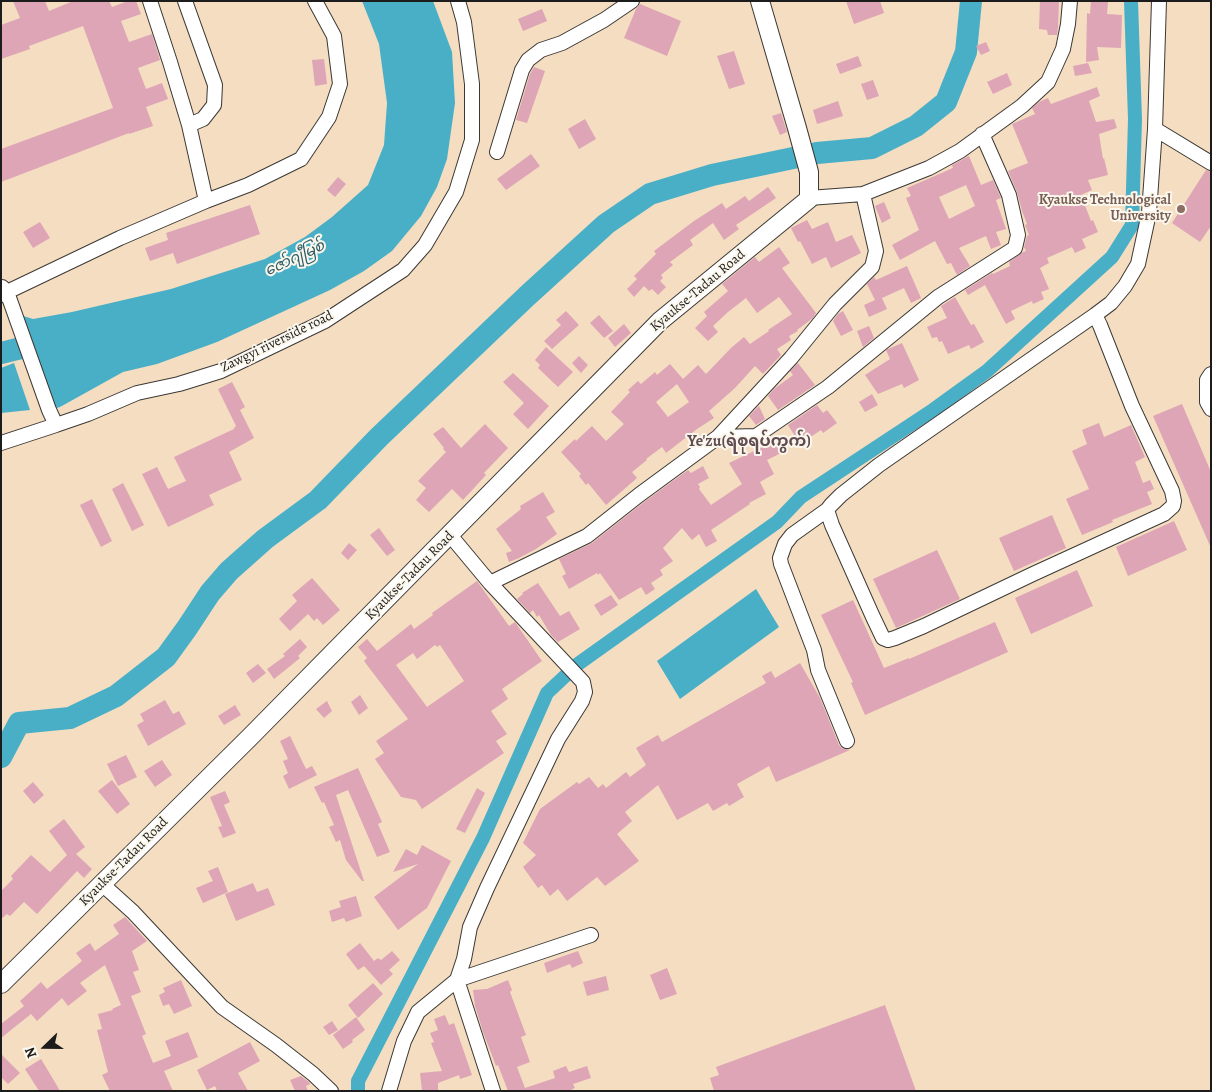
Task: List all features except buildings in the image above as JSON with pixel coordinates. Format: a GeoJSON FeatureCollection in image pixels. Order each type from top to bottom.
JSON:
{"type":"FeatureCollection","features":[{"type":"Feature","properties":{"kind":"main road"},"geometry":{"type":"LineString","coordinates":[[760,1],[809,172],[809,198]]}},
{"type":"Feature","properties":{"kind":"main road","name":"Kyaukse-Tadau Road"},"geometry":{"type":"LineString","coordinates":[[1,984],[258,729],[660,321],[809,198]]}},
{"type":"Feature","properties":{"kind":"street"},"geometry":{"type":"LineString","coordinates":[[150,1],[189,124],[206,201]]}},
{"type":"Feature","properties":{"kind":"street"},"geometry":{"type":"LineString","coordinates":[[185,1],[215,85],[214,105],[203,119],[189,124]]}},
{"type":"Feature","properties":{"kind":"street"},"geometry":{"type":"LineString","coordinates":[[56,424],[49,410],[12,307],[3,291],[120,238],[248,185],[301,159],[329,117],[340,84],[334,36],[315,1]]}},
{"type":"Feature","properties":{"kind":"street","name":"Zawgyi riverside road"},"geometry":{"type":"LineString","coordinates":[[1,443],[88,414],[136,393],[179,384],[221,370],[325,320],[402,270],[425,245],[456,192],[472,140],[472,84],[464,22],[458,1]]}},
{"type":"Feature","properties":{"kind":"street"},"geometry":{"type":"LineString","coordinates":[[496,152],[522,70],[528,60],[541,50],[562,42],[604,20],[632,1]]}},
{"type":"Feature","properties":{"kind":"street"},"geometry":{"type":"LineString","coordinates":[[809,198],[863,194],[928,168],[960,151],[1022,106],[1048,82],[1063,49],[1070,1]]}},
{"type":"Feature","properties":{"kind":"street"},"geometry":{"type":"LineString","coordinates":[[847,741],[818,670],[814,650],[781,564],[780,558],[785,544],[792,535],[827,510],[879,465],[1076,330],[1110,303],[1125,286],[1138,264],[1149,213],[1155,129],[1159,1]]}},
{"type":"Feature","properties":{"kind":"street"},"geometry":{"type":"LineString","coordinates":[[1155,129],[1211,163]]}},
{"type":"Feature","properties":{"kind":"street"},"geometry":{"type":"LineString","coordinates":[[718,437],[756,436],[828,387],[938,297],[1015,248],[1018,234],[1009,195],[982,134]]}},
{"type":"Feature","properties":{"kind":"street"},"geometry":{"type":"LineString","coordinates":[[490,583],[587,536],[718,437],[791,358],[835,304],[872,267],[876,252],[863,194]]}},
{"type":"Feature","properties":{"kind":"street"},"geometry":{"type":"LineString","coordinates":[[827,510],[832,526],[873,617],[883,638],[888,640],[924,626],[1164,514],[1169,510],[1174,501],[1172,491],[1132,406],[1095,315]]}},
{"type":"Feature","properties":{"kind":"street"},"geometry":{"type":"LineString","coordinates":[[1211,374],[1207,380],[1207,402],[1211,409]]}},
{"type":"Feature","properties":{"kind":"street"},"geometry":{"type":"LineString","coordinates":[[450,535],[490,583],[582,682],[585,692],[582,702],[558,739],[487,888],[470,927],[464,959],[457,980],[493,1091]]}},
{"type":"Feature","properties":{"kind":"street"},"geometry":{"type":"LineString","coordinates":[[102,884],[134,912],[222,1007],[276,1045],[331,1091]]}},
{"type":"Feature","properties":{"kind":"street"},"geometry":{"type":"LineString","coordinates":[[389,1091],[404,1041],[418,1012],[457,980],[591,935]]}},
{"type":"Feature","properties":{"kind":"water"},"geometry":{"type":"Polygon","coordinates":[[[362,1],[433,1],[452,52],[455,103],[447,159],[437,187],[421,216],[392,251],[364,271],[330,290],[217,342],[157,364],[123,372],[60,407],[53,409],[7,311],[33,319],[72,312],[171,289],[265,259],[305,237],[332,217],[368,185],[384,145],[387,103],[379,44],[362,1]]]}},
{"type":"Feature","properties":{"kind":"water"},"geometry":{"type":"Polygon","coordinates":[[[6,341],[13,359],[1,364],[1,343],[6,341]]]}},
{"type":"Feature","properties":{"kind":"water"},"geometry":{"type":"Polygon","coordinates":[[[14,363],[30,410],[1,413],[1,368],[14,363]]]}},
{"type":"Feature","properties":{"kind":"water"},"geometry":{"type":"Polygon","coordinates":[[[756,589],[779,627],[680,699],[657,661],[756,589]]]}},
{"type":"Feature","properties":{"kind":"waterway"},"geometry":{"type":"LineString","coordinates":[[1,757],[19,723],[70,718],[116,696],[166,657],[210,593],[229,571],[265,539],[318,500],[379,437],[527,296],[606,224],[650,194],[712,175],[817,153],[872,148],[916,126],[946,102],[966,52],[971,1]]}},
{"type":"Feature","properties":{"kind":"waterway"},"geometry":{"type":"LineString","coordinates":[[358,1091],[358,1081],[483,838],[547,693],[578,664],[777,522],[801,497],[933,410],[987,371],[1112,257],[1132,225],[1135,119],[1131,1]]}},
{"type":"Feature","properties":{"kind":"waterway","name":"ဇော်ဂျီမြစ်"},"geometry":{"type":"LineString","coordinates":[[1,353],[21,348],[49,350]]}},
{"type":"Feature","properties":{"kind":"place","name":"Kyaukse Technological University"},"geometry":{"type":"Point","coordinates":[1181,209]}},
{"type":"Feature","properties":{"kind":"district","name":"Ye'zu(ရဲစုရပ်ကွက်)"},"geometry":{"type":"Point","coordinates":[749,442]}}]}
